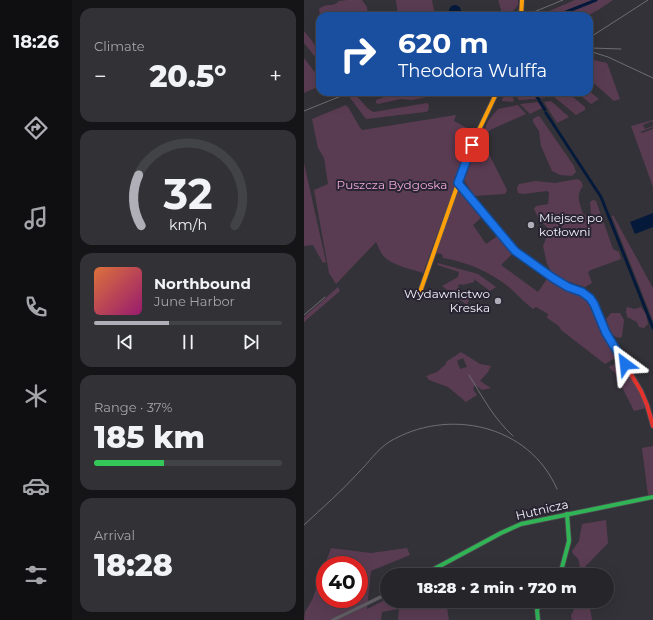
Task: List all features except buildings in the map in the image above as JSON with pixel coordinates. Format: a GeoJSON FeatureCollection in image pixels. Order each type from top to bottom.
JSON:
{"type":"FeatureCollection","features":[{"type":"Feature","properties":{"kind":"street"},"geometry":{"type":"LineString","coordinates":[[522,0],[522,12]]}},
{"type":"Feature","properties":{"kind":"street"},"geometry":{"type":"LineString","coordinates":[[420,292],[476,136],[495,96]]}},
{"type":"Feature","properties":{"kind":"street"},"geometry":{"type":"LineString","coordinates":[[458,183],[515,251],[553,278],[568,287],[582,292],[590,298],[606,333],[641,391],[653,426]]}},
{"type":"Feature","properties":{"kind":"street","name":"Hutnicza"},"geometry":{"type":"LineString","coordinates":[[436,568],[512,528],[528,522],[653,497]]}},
{"type":"Feature","properties":{"kind":"street"},"geometry":{"type":"LineString","coordinates":[[562,568],[569,541],[567,514]]}},
{"type":"Feature","properties":{"kind":"street"},"geometry":{"type":"LineString","coordinates":[[333,620],[380,597]]}},
{"type":"Feature","properties":{"kind":"street"},"geometry":{"type":"LineString","coordinates":[[538,608],[538,620]]}},
{"type":"Feature","properties":{"kind":"green space"},"geometry":{"type":"Polygon","coordinates":[[[362,0],[367,7],[368,12],[319,12],[319,9],[322,7],[335,4],[339,1],[362,0]]]}},
{"type":"Feature","properties":{"kind":"green space"},"geometry":{"type":"Polygon","coordinates":[[[396,0],[432,0],[434,12],[398,12],[396,0]]]}},
{"type":"Feature","properties":{"kind":"green space"},"geometry":{"type":"Polygon","coordinates":[[[498,0],[518,0],[518,5],[512,12],[502,12],[498,0]]]}},
{"type":"Feature","properties":{"kind":"green space"},"geometry":{"type":"Polygon","coordinates":[[[575,0],[613,0],[593,13],[548,12],[575,0]]]}},
{"type":"Feature","properties":{"kind":"green space"},"geometry":{"type":"Polygon","coordinates":[[[304,31],[316,47],[316,58],[304,43],[304,31]]]}},
{"type":"Feature","properties":{"kind":"green space"},"geometry":{"type":"Polygon","coordinates":[[[304,58],[316,74],[316,88],[304,93],[304,58]]]}},
{"type":"Feature","properties":{"kind":"green space"},"geometry":{"type":"Polygon","coordinates":[[[593,60],[607,63],[620,99],[614,101],[593,83],[593,60]]]}},
{"type":"Feature","properties":{"kind":"green space"},"geometry":{"type":"Polygon","coordinates":[[[593,94],[599,99],[591,104],[581,96],[593,96],[593,94]]]}},
{"type":"Feature","properties":{"kind":"green space"},"geometry":{"type":"Polygon","coordinates":[[[351,96],[355,96],[374,112],[427,103],[429,105],[428,111],[425,112],[366,119],[350,98],[351,96]]]}},
{"type":"Feature","properties":{"kind":"green space"},"geometry":{"type":"Polygon","coordinates":[[[387,96],[431,96],[412,100],[401,99],[378,104],[376,103],[376,100],[387,96]]]}},
{"type":"Feature","properties":{"kind":"green space"},"geometry":{"type":"Polygon","coordinates":[[[505,96],[512,96],[514,99],[513,102],[502,101],[505,96]]]}},
{"type":"Feature","properties":{"kind":"green space"},"geometry":{"type":"Polygon","coordinates":[[[516,96],[534,96],[536,99],[519,100],[516,96]]]}},
{"type":"Feature","properties":{"kind":"green space"},"geometry":{"type":"Polygon","coordinates":[[[539,96],[553,96],[540,98],[539,96]]]}},
{"type":"Feature","properties":{"kind":"green space"},"geometry":{"type":"Polygon","coordinates":[[[553,96],[572,96],[585,107],[585,110],[576,115],[553,96]]]}},
{"type":"Feature","properties":{"kind":"green space"},"geometry":{"type":"Polygon","coordinates":[[[551,101],[569,117],[557,123],[544,102],[551,101]]]}},
{"type":"Feature","properties":{"kind":"green space"},"geometry":{"type":"Polygon","coordinates":[[[538,102],[542,108],[530,114],[520,104],[538,102]]]}},
{"type":"Feature","properties":{"kind":"green space","name":"Puszcza Bydgoska"},"geometry":{"type":"Polygon","coordinates":[[[346,105],[362,130],[456,115],[454,121],[467,128],[476,128],[423,273],[401,266],[385,258],[376,242],[336,284],[329,273],[314,190],[328,184],[324,158],[318,148],[312,119],[346,105]]]}},
{"type":"Feature","properties":{"kind":"green space"},"geometry":{"type":"Polygon","coordinates":[[[518,105],[526,114],[490,130],[486,136],[483,134],[488,121],[498,109],[518,105]]]}},
{"type":"Feature","properties":{"kind":"green space"},"geometry":{"type":"Polygon","coordinates":[[[538,116],[574,166],[576,172],[572,176],[560,175],[552,171],[541,146],[539,131],[533,122],[533,119],[538,116]]]}},
{"type":"Feature","properties":{"kind":"green space"},"geometry":{"type":"Polygon","coordinates":[[[653,120],[653,123],[652,121],[643,125],[645,129],[653,127],[640,132],[642,133],[653,129],[653,187],[631,126],[653,120]]]}},
{"type":"Feature","properties":{"kind":"green space","name":"Puszcza Bydgoska"},"geometry":{"type":"Polygon","coordinates":[[[488,152],[507,190],[505,194],[474,196],[464,180],[469,161],[488,152]]]}},
{"type":"Feature","properties":{"kind":"green space","name":"Puszcza Bydgoska"},"geometry":{"type":"Polygon","coordinates":[[[304,163],[326,262],[323,263],[313,245],[304,246],[304,163]]]}},
{"type":"Feature","properties":{"kind":"green space"},"geometry":{"type":"Polygon","coordinates":[[[577,179],[581,181],[583,186],[579,196],[583,214],[587,216],[591,214],[590,202],[593,200],[596,201],[613,249],[619,252],[621,259],[588,272],[592,283],[585,287],[564,280],[551,271],[547,264],[543,246],[549,231],[548,228],[540,221],[534,209],[536,206],[548,204],[549,192],[523,194],[518,193],[517,188],[519,184],[535,181],[555,183],[577,179]]]}},
{"type":"Feature","properties":{"kind":"green space","name":"Puszcza Bydgoska"},"geometry":{"type":"Polygon","coordinates":[[[460,188],[483,216],[473,225],[486,244],[499,235],[514,252],[501,265],[538,292],[549,276],[565,288],[583,294],[592,304],[605,337],[617,357],[605,364],[547,318],[548,314],[536,307],[533,309],[503,282],[478,268],[443,258],[442,254],[433,253],[458,189],[460,188]]]}},
{"type":"Feature","properties":{"kind":"green space"},"geometry":{"type":"Polygon","coordinates":[[[613,215],[653,288],[653,321],[612,217],[613,215]]]}},
{"type":"Feature","properties":{"kind":"green space"},"geometry":{"type":"Polygon","coordinates":[[[438,263],[478,274],[496,287],[490,291],[474,279],[474,282],[458,285],[460,294],[469,299],[467,305],[442,286],[458,277],[459,272],[437,265],[438,263]]]}},
{"type":"Feature","properties":{"kind":"green space"},"geometry":{"type":"Polygon","coordinates":[[[338,287],[340,291],[304,322],[304,317],[338,287]]]}},
{"type":"Feature","properties":{"kind":"green space"},"geometry":{"type":"Polygon","coordinates":[[[627,307],[635,309],[641,307],[646,314],[648,324],[644,328],[639,327],[637,322],[627,317],[627,307]]]}},
{"type":"Feature","properties":{"kind":"green space"},"geometry":{"type":"Polygon","coordinates":[[[611,313],[620,313],[624,320],[622,337],[616,337],[609,329],[606,319],[611,313]]]}},
{"type":"Feature","properties":{"kind":"green space"},"geometry":{"type":"Polygon","coordinates":[[[461,352],[480,364],[491,366],[480,381],[491,388],[482,390],[475,385],[473,389],[477,395],[466,402],[448,387],[429,380],[426,376],[437,372],[446,364],[446,362],[461,352]],[[463,358],[457,361],[460,369],[467,367],[463,358]]]}},
{"type":"Feature","properties":{"kind":"green space"},"geometry":{"type":"Polygon","coordinates":[[[620,361],[640,392],[646,408],[634,411],[615,373],[609,367],[620,361]]]}},
{"type":"Feature","properties":{"kind":"green space"},"geometry":{"type":"Polygon","coordinates":[[[653,446],[653,494],[648,495],[642,448],[653,446]]]}},
{"type":"Feature","properties":{"kind":"green space"},"geometry":{"type":"Polygon","coordinates":[[[606,520],[608,543],[584,568],[579,568],[579,561],[572,551],[579,541],[582,524],[606,520]]]}},
{"type":"Feature","properties":{"kind":"green space"},"geometry":{"type":"Polygon","coordinates":[[[331,548],[371,553],[407,548],[410,555],[371,571],[368,600],[368,556],[328,556],[331,548]]]}},
{"type":"Feature","properties":{"kind":"green space"},"geometry":{"type":"Polygon","coordinates":[[[316,589],[316,608],[367,609],[380,602],[380,608],[447,608],[449,620],[398,620],[399,609],[382,612],[381,620],[304,620],[305,612],[316,589]]]}},
{"type":"Feature","properties":{"kind":"green space"},"geometry":{"type":"Polygon","coordinates":[[[590,608],[592,620],[572,620],[571,616],[574,609],[590,608]]]}},
{"type":"Feature","properties":{"kind":"water"},"geometry":{"type":"Polygon","coordinates":[[[455,5],[460,9],[460,12],[449,11],[451,7],[455,5]]]}},
{"type":"Feature","properties":{"kind":"water"},"geometry":{"type":"Polygon","coordinates":[[[653,213],[653,227],[635,234],[630,222],[653,213]]]}},
{"type":"Feature","properties":{"kind":"waterway"},"geometry":{"type":"LineString","coordinates":[[566,12],[596,0]]}},
{"type":"Feature","properties":{"kind":"waterway"},"geometry":{"type":"LineString","coordinates":[[537,96],[539,100]]}},
{"type":"Feature","properties":{"kind":"waterway"},"geometry":{"type":"LineString","coordinates":[[540,102],[545,110]]}},
{"type":"Feature","properties":{"kind":"waterway"},"geometry":{"type":"LineString","coordinates":[[546,113],[601,197],[653,328]]}},
{"type":"Feature","properties":{"kind":"railway"},"geometry":{"type":"LineString","coordinates":[[534,12],[563,0]]}},
{"type":"Feature","properties":{"kind":"railway"},"geometry":{"type":"LineString","coordinates":[[593,35],[648,0]]}},
{"type":"Feature","properties":{"kind":"railway"},"geometry":{"type":"LineString","coordinates":[[593,48],[621,49]]}},
{"type":"Feature","properties":{"kind":"railway"},"geometry":{"type":"LineString","coordinates":[[593,52],[608,57],[653,78]]}},
{"type":"Feature","properties":{"kind":"railway"},"geometry":{"type":"LineString","coordinates":[[304,111],[341,96]]}},
{"type":"Feature","properties":{"kind":"railway"},"geometry":{"type":"LineString","coordinates":[[304,315],[325,297]]}},
{"type":"Feature","properties":{"kind":"railway"},"geometry":{"type":"LineString","coordinates":[[469,375],[494,415],[513,436]]}},
{"type":"Feature","properties":{"kind":"railway"},"geometry":{"type":"LineString","coordinates":[[304,525],[346,486],[385,445],[412,431],[436,425],[460,424],[484,428],[507,436],[527,449],[544,467],[557,489]]}},
{"type":"Feature","properties":{"kind":"traffic: fast"},"geometry":{"type":"LineString","coordinates":[[436,568],[501,533],[521,524],[653,497]]}},
{"type":"Feature","properties":{"kind":"traffic: fast"},"geometry":{"type":"LineString","coordinates":[[562,568],[569,541],[567,514]]}},
{"type":"Feature","properties":{"kind":"traffic: fast"},"geometry":{"type":"LineString","coordinates":[[538,608],[538,620]]}},
{"type":"Feature","properties":{"kind":"traffic: slow"},"geometry":{"type":"LineString","coordinates":[[521,12],[522,0]]}},
{"type":"Feature","properties":{"kind":"traffic: slow"},"geometry":{"type":"LineString","coordinates":[[420,292],[466,161],[495,96]]}},
{"type":"Feature","properties":{"kind":"traffic: jam"},"geometry":{"type":"LineString","coordinates":[[458,183],[515,251],[553,278],[590,298],[606,333],[641,391],[653,426]]}},
{"type":"Feature","properties":{"kind":"place","name":"Miejsce po kotłowni"},"geometry":{"type":"Point","coordinates":[531,225]}},
{"type":"Feature","properties":{"kind":"place","name":"Wydawnictwo Kreska"},"geometry":{"type":"Point","coordinates":[498,301]}},
{"type":"Feature","properties":{"kind":"route"},"geometry":{"type":"LineString","coordinates":[[472,145],[458,183],[515,251],[553,278],[568,287],[582,292],[590,298],[598,312],[606,333],[625,364]]}}]}
